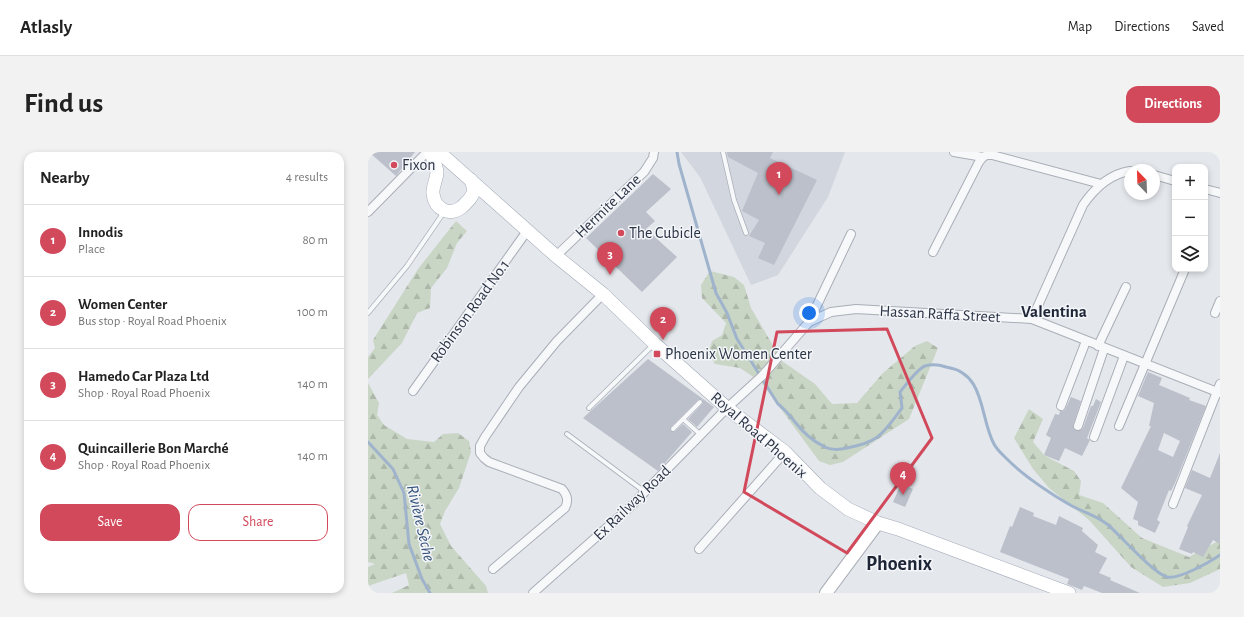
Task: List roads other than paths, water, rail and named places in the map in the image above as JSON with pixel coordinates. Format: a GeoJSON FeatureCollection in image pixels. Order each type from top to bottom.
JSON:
{"type":"FeatureCollection","features":[{"type":"Feature","properties":{"kind":"main road","name":"Royal Road Phoenix"},"geometry":{"type":"LineString","coordinates":[[437,153],[471,180],[527,231],[602,294],[655,344],[728,408],[785,452],[820,488],[848,509],[878,523],[898,529],[1069,593]]}},
{"type":"Feature","properties":{"kind":"main road"},"geometry":{"type":"LineString","coordinates":[[437,153],[435,164],[437,173],[433,192],[435,201],[440,208],[444,211],[452,211],[460,208],[469,200],[474,190],[471,180]]}},
{"type":"Feature","properties":{"kind":"main road"},"geometry":{"type":"LineString","coordinates":[[469,200],[495,202]]}},
{"type":"Feature","properties":{"kind":"main road"},"geometry":{"type":"LineString","coordinates":[[826,593],[878,523]]}},
{"type":"Feature","properties":{"kind":"street"},"geometry":{"type":"LineString","coordinates":[[368,212],[427,152]]}},
{"type":"Feature","properties":{"kind":"street","name":"Hermite Lane"},"geometry":{"type":"LineString","coordinates":[[556,256],[644,172],[653,158],[654,152]]}},
{"type":"Feature","properties":{"kind":"street"},"geometry":{"type":"LineString","coordinates":[[954,152],[983,157]]}},
{"type":"Feature","properties":{"kind":"street"},"geometry":{"type":"LineString","coordinates":[[933,252],[978,162],[987,155],[992,155],[1102,184]]}},
{"type":"Feature","properties":{"kind":"street"},"geometry":{"type":"LineString","coordinates":[[1032,319],[1083,205],[1090,194],[1102,184],[1114,176],[1124,173]]}},
{"type":"Feature","properties":{"kind":"street"},"geometry":{"type":"LineString","coordinates":[[1160,177],[1172,180]]}},
{"type":"Feature","properties":{"kind":"street"},"geometry":{"type":"LineString","coordinates":[[1208,190],[1220,193]]}},
{"type":"Feature","properties":{"kind":"street","name":"Robinson Road No.1"},"geometry":{"type":"LineString","coordinates":[[414,390],[527,231]]}},
{"type":"Feature","properties":{"kind":"street"},"geometry":{"type":"LineString","coordinates":[[809,322],[851,234]]}},
{"type":"Feature","properties":{"kind":"street"},"geometry":{"type":"LineString","coordinates":[[1119,426],[1184,272]]}},
{"type":"Feature","properties":{"kind":"street"},"geometry":{"type":"LineString","coordinates":[[1078,426],[1101,347],[1126,287]]}},
{"type":"Feature","properties":{"kind":"street"},"geometry":{"type":"LineString","coordinates":[[493,569],[565,508],[567,498],[562,489],[489,462],[480,453],[480,446],[519,386],[557,340],[602,294]]}},
{"type":"Feature","properties":{"kind":"street"},"geometry":{"type":"LineString","coordinates":[[1214,313],[1220,302]]}},
{"type":"Feature","properties":{"kind":"street","name":"Hassan Raffa Street"},"geometry":{"type":"LineString","coordinates":[[728,408],[762,376],[809,322],[831,312],[856,309],[1032,319],[1144,364],[1219,390]]}},
{"type":"Feature","properties":{"kind":"street"},"geometry":{"type":"LineString","coordinates":[[1061,406],[1086,341]]}},
{"type":"Feature","properties":{"kind":"street"},"geometry":{"type":"LineString","coordinates":[[1094,437],[1124,356]]}},
{"type":"Feature","properties":{"kind":"street"},"geometry":{"type":"LineString","coordinates":[[1173,504],[1219,390]]}},
{"type":"Feature","properties":{"kind":"street","name":"Ex Railway Road"},"geometry":{"type":"LineString","coordinates":[[533,593],[629,508],[728,408]]}},
{"type":"Feature","properties":{"kind":"street"},"geometry":{"type":"LineString","coordinates":[[700,549],[785,452]]}},
{"type":"Feature","properties":{"kind":"lane"},"geometry":{"type":"LineString","coordinates":[[723,152],[734,200],[746,233]]}},
{"type":"Feature","properties":{"kind":"lane"},"geometry":{"type":"LineString","coordinates":[[368,313],[407,266],[444,211]]}},
{"type":"Feature","properties":{"kind":"lane"},"geometry":{"type":"LineString","coordinates":[[589,408],[655,344]]}},
{"type":"Feature","properties":{"kind":"lane"},"geometry":{"type":"LineString","coordinates":[[674,429],[700,402]]}},
{"type":"Feature","properties":{"kind":"lane"},"geometry":{"type":"LineString","coordinates":[[683,419],[701,436]]}},
{"type":"Feature","properties":{"kind":"lane"},"geometry":{"type":"LineString","coordinates":[[567,434],[645,492]]}},
{"type":"Feature","properties":{"kind":"waterway"},"geometry":{"type":"LineString","coordinates":[[677,152],[679,164],[716,293],[727,313],[737,339],[778,404],[804,432],[815,441],[832,449],[844,449],[874,440],[885,430],[902,408],[900,392],[915,374],[925,366],[944,366],[959,371],[968,378],[975,387],[989,433],[998,450],[1008,460],[1030,479],[1056,496],[1107,524],[1145,561],[1161,574],[1167,577],[1179,576],[1202,566],[1220,555]]}},
{"type":"Feature","properties":{"kind":"waterway","name":"Rivière Sèche"},"geometry":{"type":"LineString","coordinates":[[368,442],[393,469],[404,493],[409,544],[422,579],[430,593]]}},
{"type":"Feature","properties":{"kind":"place","name":"Fixon"},"geometry":{"type":"Point","coordinates":[394,165]}},
{"type":"Feature","properties":{"kind":"place","name":"Innodis"},"geometry":{"type":"Point","coordinates":[779,195]}},
{"type":"Feature","properties":{"kind":"place","name":"The Cubicle"},"geometry":{"type":"Point","coordinates":[621,233]}},
{"type":"Feature","properties":{"kind":"place","name":"Hamedo Car Plaza Ltd"},"geometry":{"type":"Point","coordinates":[610,275]}},
{"type":"Feature","properties":{"kind":"place","name":"Women Center"},"geometry":{"type":"Point","coordinates":[663,340]}},
{"type":"Feature","properties":{"kind":"place","name":"Phoenix Women Center"},"geometry":{"type":"Point","coordinates":[657,354]}},
{"type":"Feature","properties":{"kind":"place","name":"Quincaillerie Bon Marché"},"geometry":{"type":"Point","coordinates":[903,495]}},
{"type":"Feature","properties":{"kind":"district","name":"Valentina"},"geometry":{"type":"Point","coordinates":[1054,311]}},
{"type":"Feature","properties":{"kind":"district","name":"Phoenix"},"geometry":{"type":"Point","coordinates":[899,564]}}]}
